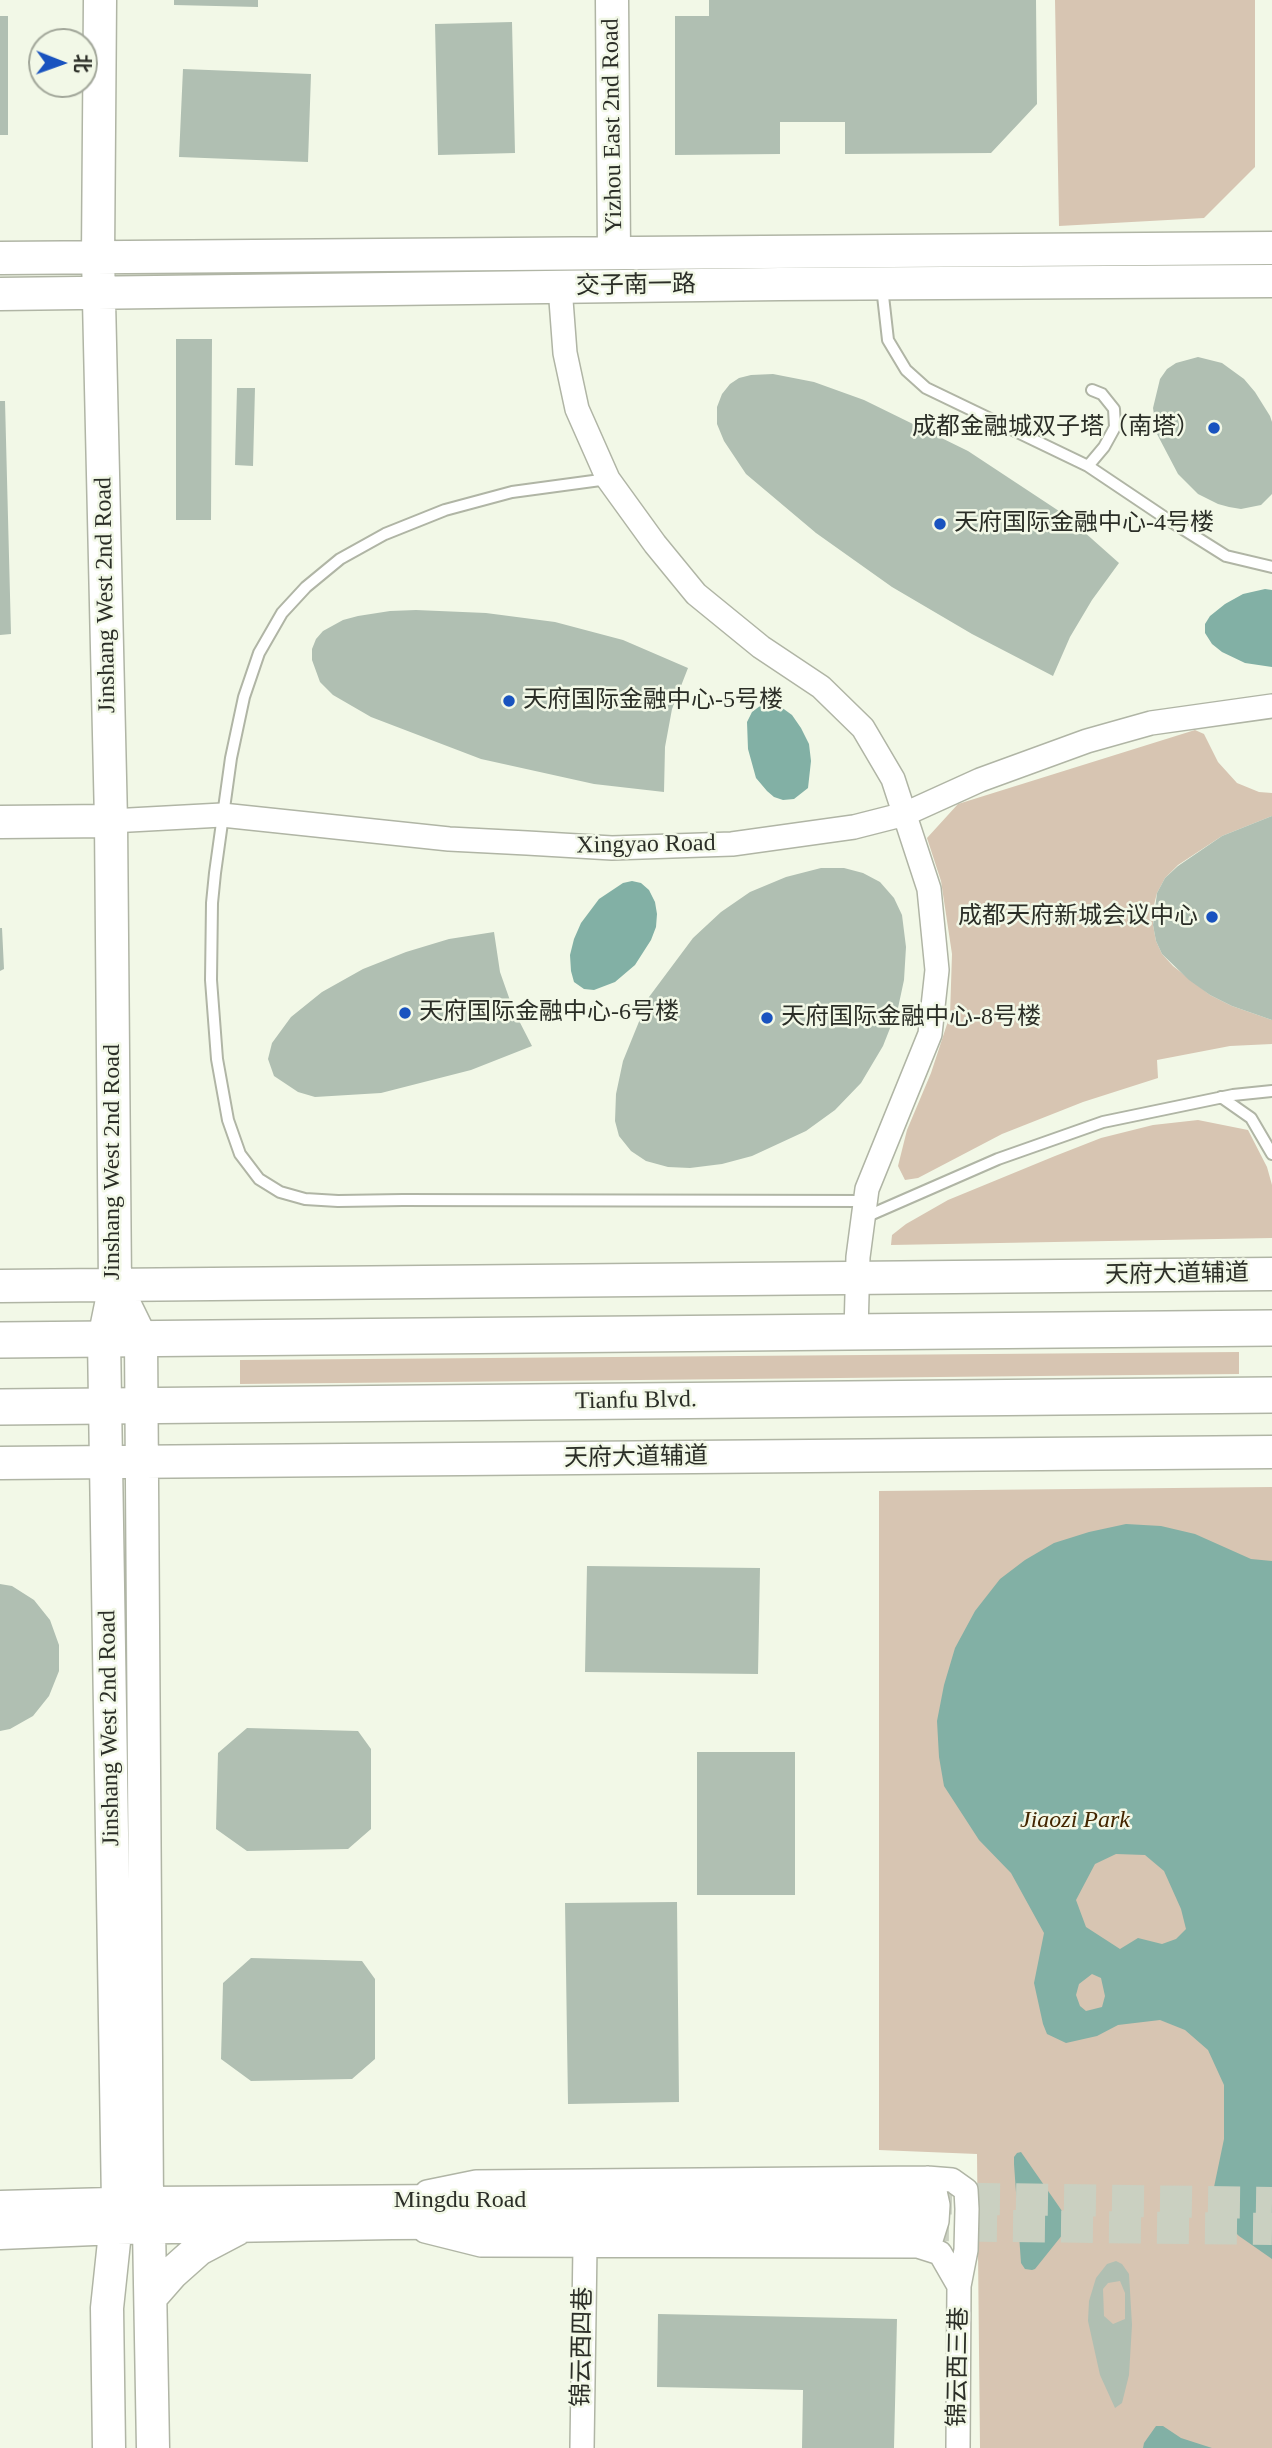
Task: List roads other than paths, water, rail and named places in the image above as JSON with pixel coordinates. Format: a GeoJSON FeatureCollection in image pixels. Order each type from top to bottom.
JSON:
{"type":"FeatureCollection","features":[{"type":"Feature","properties":{"kind":"main road"},"geometry":{"type":"LineString","coordinates":[[0,1340],[1272,1328]]}},
{"type":"Feature","properties":{"kind":"main road","name":"Tianfu Blvd."},"geometry":{"type":"LineString","coordinates":[[0,1407],[1272,1395]]}},
{"type":"Feature","properties":{"kind":"street","name":"Jinshang West 2nd Road"},"geometry":{"type":"LineString","coordinates":[[100,0],[98,257],[111,821],[115,1285],[104,1339],[105,1462],[133,2216],[107,2308],[108,2448]]}},
{"type":"Feature","properties":{"kind":"street","name":"Yizhou East 2nd Road"},"geometry":{"type":"LineString","coordinates":[[612,0],[614,251]]}},
{"type":"Feature","properties":{"kind":"street","name":"交子南一路"},"geometry":{"type":"LineString","coordinates":[[0,257],[1272,248]]}},
{"type":"Feature","properties":{"kind":"street","name":"交子南一路"},"geometry":{"type":"LineString","coordinates":[[0,294],[1272,281]]}},
{"type":"Feature","properties":{"kind":"street"},"geometry":{"type":"LineString","coordinates":[[560,288],[565,353],[577,409],[608,480],[696,594],[761,647],[821,687],[863,728],[892,779],[929,889],[937,970],[930,1034],[867,1189],[857,1278],[856,1332]]}},
{"type":"Feature","properties":{"kind":"street","name":"Xingyao Road"},"geometry":{"type":"LineString","coordinates":[[0,822],[222,816],[449,839],[612,848],[732,844],[853,827],[905,814],[980,780],[1087,741],[1151,723],[1272,706]]}},
{"type":"Feature","properties":{"kind":"street","name":"天府大道辅道"},"geometry":{"type":"LineString","coordinates":[[0,1286],[1272,1275]]}},
{"type":"Feature","properties":{"kind":"street"},"geometry":{"type":"LineString","coordinates":[[115,1285],[141,1338],[142,1462],[133,2216],[151,2297],[153,2448]]}},
{"type":"Feature","properties":{"kind":"street","name":"天府大道辅道"},"geometry":{"type":"LineString","coordinates":[[0,1463],[1272,1452]]}},
{"type":"Feature","properties":{"kind":"street","name":"锦云西三巷"},"geometry":{"type":"LineString","coordinates":[[921,2212],[952,2180],[966,2190],[966,2250],[959,2286],[958,2448]]}},
{"type":"Feature","properties":{"kind":"street","name":"Mingdu Road"},"geometry":{"type":"LineString","coordinates":[[0,2207],[133,2216],[393,2212],[921,2212]]}},
{"type":"Feature","properties":{"kind":"street"},"geometry":{"type":"LineString","coordinates":[[0,2233],[133,2216],[245,2225],[393,2212],[481,2245],[585,2246],[921,2212],[959,2286]]}},
{"type":"Feature","properties":{"kind":"street"},"geometry":{"type":"LineString","coordinates":[[151,2297],[172,2273],[199,2249],[245,2225]]}},
{"type":"Feature","properties":{"kind":"street","name":"锦云西四巷"},"geometry":{"type":"LineString","coordinates":[[582,2448],[585,2246]]}},
{"type":"Feature","properties":{"kind":"lane"},"geometry":{"type":"LineString","coordinates":[[881,284],[888,340],[906,370],[926,388],[1088,466],[1226,555],[1272,567]]}},
{"type":"Feature","properties":{"kind":"lane"},"geometry":{"type":"LineString","coordinates":[[1088,466],[1104,447],[1115,427],[1114,409],[1102,394],[1092,390]]}},
{"type":"Feature","properties":{"kind":"lane"},"geometry":{"type":"LineString","coordinates":[[608,480],[512,492],[445,510],[385,534],[340,559],[306,587],[282,613],[259,653],[244,697],[230,758],[212,903],[211,967],[217,1059],[228,1120],[240,1154],[258,1179],[280,1192],[305,1199],[338,1201],[403,1199],[864,1210],[1103,1122],[1221,1097],[1272,1091]]}},
{"type":"Feature","properties":{"kind":"lane"},"geometry":{"type":"LineString","coordinates":[[1221,1097],[1251,1118],[1272,1154]]}},
{"type":"Feature","properties":{"kind":"water"},"geometry":{"type":"Polygon","coordinates":[[[1272,590],[1272,667],[1245,663],[1222,652],[1212,644],[1205,633],[1205,624],[1210,616],[1225,604],[1243,594],[1272,590]]]}},
{"type":"Feature","properties":{"kind":"water"},"geometry":{"type":"Polygon","coordinates":[[[760,706],[781,707],[792,715],[809,744],[811,761],[808,788],[794,799],[783,800],[767,791],[756,778],[748,749],[747,722],[752,712],[760,706]]]}},
{"type":"Feature","properties":{"kind":"water"},"geometry":{"type":"Polygon","coordinates":[[[623,883],[641,883],[649,890],[655,902],[656,927],[651,940],[635,965],[615,982],[594,990],[584,989],[574,982],[570,955],[581,923],[599,899],[623,883]]]}},
{"type":"Feature","properties":{"kind":"water"},"geometry":{"type":"Polygon","coordinates":[[[1126,1524],[1161,1526],[1195,1534],[1251,1559],[1272,1561],[1272,2259],[1239,2236],[1224,2221],[1214,2187],[1224,2139],[1224,2085],[1208,2050],[1185,2030],[1160,2020],[1118,2025],[1097,2036],[1066,2043],[1047,2034],[1034,1983],[1044,1933],[1011,1873],[979,1840],[944,1786],[937,1721],[955,1648],[975,1611],[1000,1579],[1025,1560],[1054,1543],[1126,1524]],[[1116,1854],[1095,1864],[1076,1900],[1086,1927],[1120,1949],[1138,1938],[1162,1944],[1176,1939],[1186,1929],[1181,1909],[1164,1871],[1145,1855],[1116,1854]],[[1092,1974],[1079,1984],[1076,1995],[1080,2006],[1086,2011],[1102,2007],[1105,1996],[1101,1978],[1092,1974]]]}},
{"type":"Feature","properties":{"kind":"water"},"geometry":{"type":"Polygon","coordinates":[[[1021,2152],[1069,2221],[1067,2229],[1032,2270],[1025,2269],[1021,2263],[1014,2157],[1021,2152]]]}},
{"type":"Feature","properties":{"kind":"water"},"geometry":{"type":"Polygon","coordinates":[[[1156,2426],[1163,2426],[1181,2438],[1212,2448],[1143,2448],[1156,2426]]]}},
{"type":"Feature","properties":{"kind":"tunnel"},"geometry":{"type":"LineString","coordinates":[[920,2198],[1272,2203]]}},
{"type":"Feature","properties":{"kind":"tunnel"},"geometry":{"type":"LineString","coordinates":[[917,2225],[1272,2229]]}},
{"type":"Feature","properties":{"kind":"place","name":"成都金融城双子塔（南塔）"},"geometry":{"type":"Point","coordinates":[1214,428]}},
{"type":"Feature","properties":{"kind":"place","name":"天府国际金融中心-4号楼"},"geometry":{"type":"Point","coordinates":[940,524]}},
{"type":"Feature","properties":{"kind":"place","name":"天府国际金融中心-5号楼"},"geometry":{"type":"Point","coordinates":[509,701]}},
{"type":"Feature","properties":{"kind":"place","name":"成都天府新城会议中心"},"geometry":{"type":"Point","coordinates":[1212,917]}},
{"type":"Feature","properties":{"kind":"place","name":"天府国际金融中心-6号楼"},"geometry":{"type":"Point","coordinates":[405,1013]}},
{"type":"Feature","properties":{"kind":"place","name":"天府国际金融中心-8号楼"},"geometry":{"type":"Point","coordinates":[767,1018]}},
{"type":"Feature","properties":{"kind":"park label","name":"Jiaozi Park"},"geometry":{"type":"Point","coordinates":[1075,1821]}}]}
